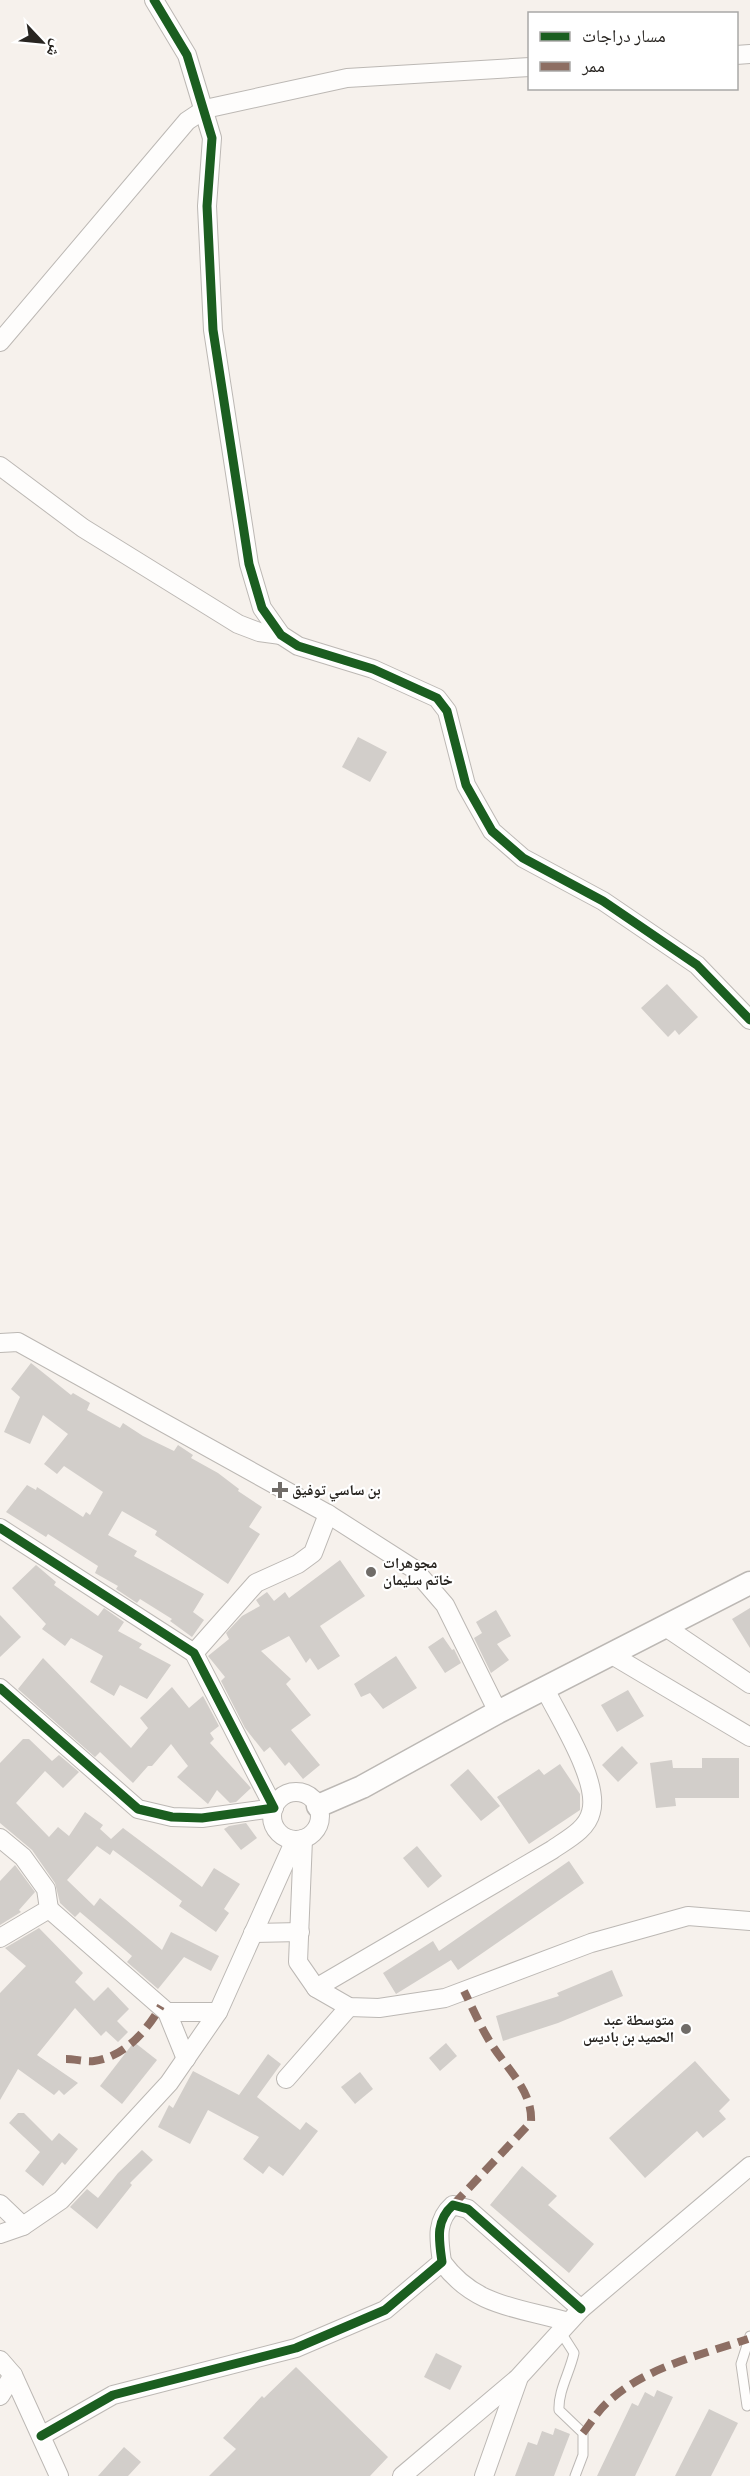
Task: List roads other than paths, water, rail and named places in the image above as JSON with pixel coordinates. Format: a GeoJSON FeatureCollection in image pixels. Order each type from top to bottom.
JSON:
{"type":"FeatureCollection","features":[{"type":"Feature","properties":{"kind":"street"},"geometry":{"type":"LineString","coordinates":[[154,0],[187,55],[212,138],[207,206],[213,330],[249,564],[261,608],[282,635],[298,646],[373,669],[437,698],[447,711],[466,785],[492,831],[523,858],[603,901],[698,965],[750,1020]]}},
{"type":"Feature","properties":{"kind":"street"},"geometry":{"type":"LineString","coordinates":[[0,342],[187,121],[205,109],[347,78],[528,67]]}},
{"type":"Feature","properties":{"kind":"street"},"geometry":{"type":"LineString","coordinates":[[0,466],[83,528],[238,624],[259,632],[282,635]]}},
{"type":"Feature","properties":{"kind":"street"},"geometry":{"type":"LineString","coordinates":[[0,1342],[18,1342],[328,1514],[414,1569],[445,1605],[498,1713]]}},
{"type":"Feature","properties":{"kind":"street"},"geometry":{"type":"LineString","coordinates":[[194,1653],[256,1583],[298,1564],[313,1553],[328,1514]]}},
{"type":"Feature","properties":{"kind":"street"},"geometry":{"type":"LineString","coordinates":[[0,1528],[194,1653],[274,1808]]}},
{"type":"Feature","properties":{"kind":"street"},"geometry":{"type":"LineString","coordinates":[[318,1806],[362,1787],[498,1713],[667,1628],[750,1583]]}},
{"type":"Feature","properties":{"kind":"street"},"geometry":{"type":"LineString","coordinates":[[667,1628],[750,1684]]}},
{"type":"Feature","properties":{"kind":"street"},"geometry":{"type":"LineString","coordinates":[[612,1655],[750,1737]]}},
{"type":"Feature","properties":{"kind":"street"},"geometry":{"type":"LineString","coordinates":[[0,1688],[138,1809],[172,1817],[202,1818],[274,1808]]}},
{"type":"Feature","properties":{"kind":"street"},"geometry":{"type":"LineString","coordinates":[[316,1988],[552,1850],[583,1827],[592,1812],[590,1782],[545,1689]]}},
{"type":"Feature","properties":{"kind":"street"},"geometry":{"type":"LineString","coordinates":[[0,2234],[23,2226],[61,2200],[169,2083],[218,2012],[253,1933],[299,1840],[316,1830],[320,1814],[318,1806],[307,1795],[291,1793],[278,1801],[274,1808],[272,1821],[278,1832],[299,1840]]}},
{"type":"Feature","properties":{"kind":"street"},"geometry":{"type":"LineString","coordinates":[[0,1838],[22,1857],[46,1889],[49,1909],[167,2012],[186,2059]]}},
{"type":"Feature","properties":{"kind":"street"},"geometry":{"type":"LineString","coordinates":[[299,1840],[298,1962],[316,1988],[349,2007],[379,2008],[445,1998],[591,1943],[688,1917],[750,1921]]}},
{"type":"Feature","properties":{"kind":"street"},"geometry":{"type":"LineString","coordinates":[[0,1938],[49,1909]]}},
{"type":"Feature","properties":{"kind":"street"},"geometry":{"type":"LineString","coordinates":[[253,1933],[300,1932]]}},
{"type":"Feature","properties":{"kind":"street"},"geometry":{"type":"LineString","coordinates":[[286,2079],[349,2007]]}},
{"type":"Feature","properties":{"kind":"street"},"geometry":{"type":"LineString","coordinates":[[167,2012],[218,2012]]}},
{"type":"Feature","properties":{"kind":"street"},"geometry":{"type":"LineString","coordinates":[[402,2476],[518,2378],[581,2309],[750,2166]]}},
{"type":"Feature","properties":{"kind":"street"},"geometry":{"type":"LineString","coordinates":[[0,2204],[23,2226]]}},
{"type":"Feature","properties":{"kind":"street"},"geometry":{"type":"LineString","coordinates":[[564,2326],[524,2309],[495,2304],[469,2291],[454,2278],[442,2262],[438,2234],[444,2213],[453,2205],[468,2209],[581,2309]]}},
{"type":"Feature","properties":{"kind":"street"},"geometry":{"type":"LineString","coordinates":[[41,2436],[112,2395],[296,2348],[385,2310],[442,2262]]}},
{"type":"Feature","properties":{"kind":"street"},"geometry":{"type":"LineString","coordinates":[[0,2360],[13,2375],[59,2476]]}},
{"type":"Feature","properties":{"kind":"street"},"geometry":{"type":"LineString","coordinates":[[0,2396],[13,2375]]}},
{"type":"Feature","properties":{"kind":"street"},"geometry":{"type":"LineString","coordinates":[[484,2476],[518,2378]]}},
{"type":"Feature","properties":{"kind":"lane"},"geometry":{"type":"LineString","coordinates":[[564,2326],[574,2353],[569,2374],[558,2397],[559,2410],[584,2433],[583,2455],[575,2476]]}},
{"type":"Feature","properties":{"kind":"lane"},"geometry":{"type":"LineString","coordinates":[[747,2406],[741,2364],[750,2336]]}},
{"type":"Feature","properties":{"kind":"place","name":"بن ساسي توفيق"},"geometry":{"type":"Point","coordinates":[280,1490]}},
{"type":"Feature","properties":{"kind":"place","name":"مجوهرات خاتم سليمان"},"geometry":{"type":"Point","coordinates":[371,1572]}},
{"type":"Feature","properties":{"kind":"place","name":"متوسطة عبد الحميد بن باديس"},"geometry":{"type":"Point","coordinates":[686,2029]}}]}
